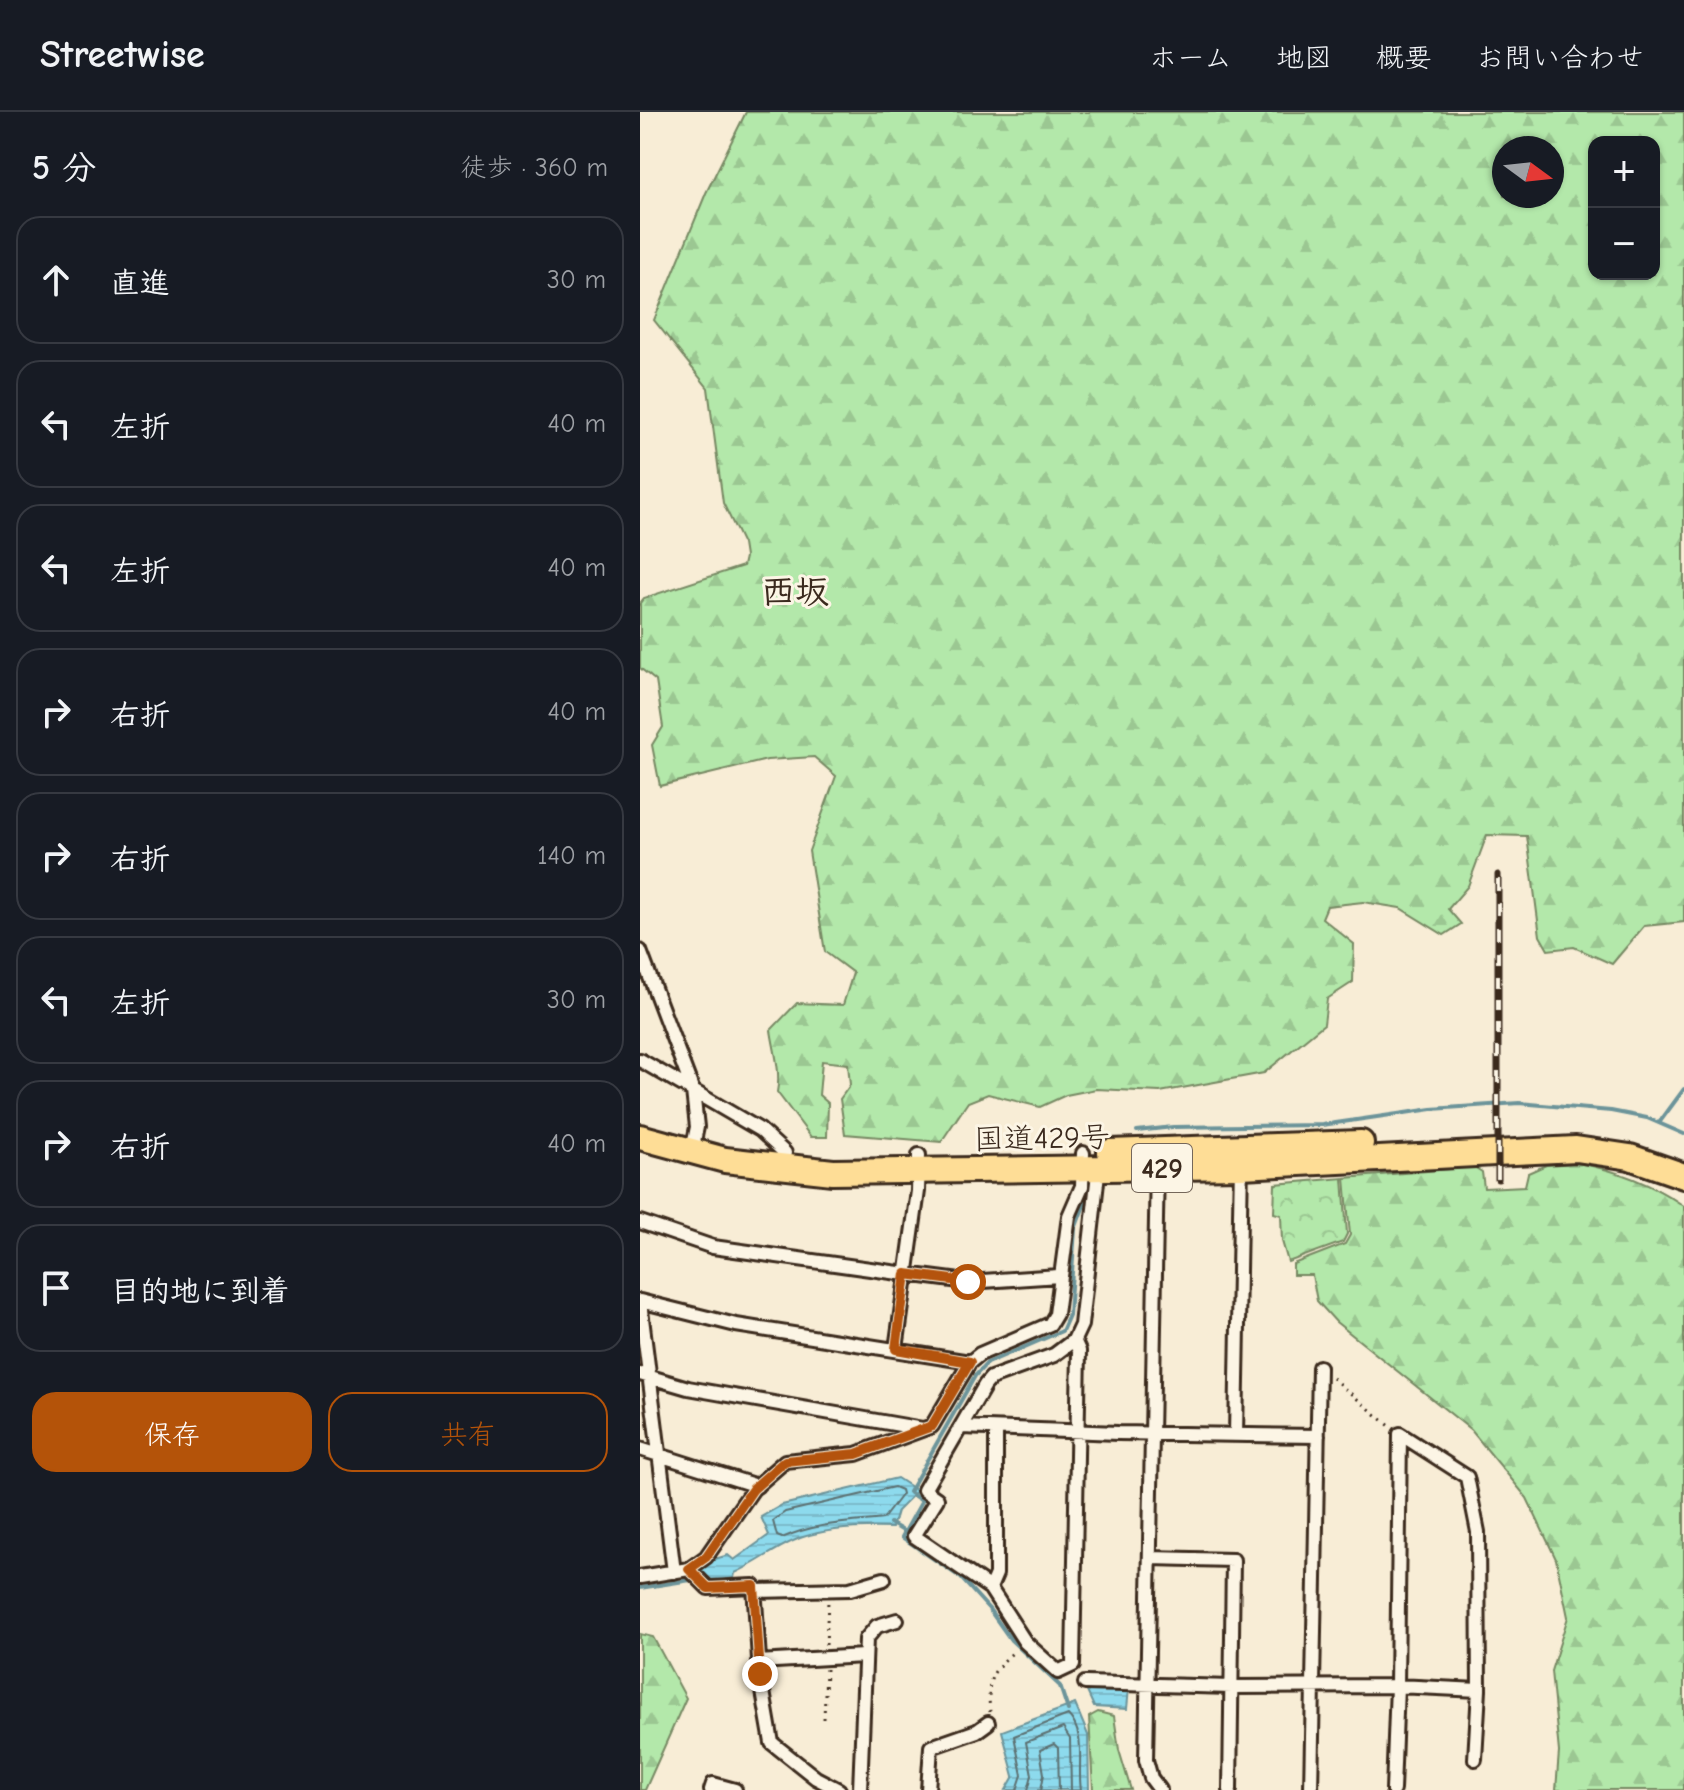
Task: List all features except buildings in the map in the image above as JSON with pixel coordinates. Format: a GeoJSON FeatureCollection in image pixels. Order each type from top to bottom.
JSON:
{"type":"FeatureCollection","features":[{"type":"Feature","properties":{"kind":"highway","name":"国道429号"},"geometry":{"type":"LineString","coordinates":[[640,1121],[725,1160],[800,1171],[919,1164],[1576,1149],[1630,1157],[1684,1176]]}},
{"type":"Feature","properties":{"kind":"highway","name":"国道429号"},"geometry":{"type":"LineString","coordinates":[[1241,1157],[1546,1134],[1619,1140],[1684,1160]]}},
{"type":"Feature","properties":{"kind":"highway","name":"国道429号"},"geometry":{"type":"LineString","coordinates":[[640,1137],[919,1164]]}},
{"type":"Feature","properties":{"kind":"street"},"geometry":{"type":"LineString","coordinates":[[640,951],[693,1091],[697,1127],[693,1144]]}},
{"type":"Feature","properties":{"kind":"street"},"geometry":{"type":"LineString","coordinates":[[640,1060],[760,1130],[785,1153]]}},
{"type":"Feature","properties":{"kind":"street"},"geometry":{"type":"LineString","coordinates":[[1236,1435],[1241,1157]]}},
{"type":"Feature","properties":{"kind":"street"},"geometry":{"type":"LineString","coordinates":[[1157,1159],[1146,1760],[1151,1778],[1160,1790]]}},
{"type":"Feature","properties":{"kind":"street"},"geometry":{"type":"LineString","coordinates":[[640,1577],[691,1571],[706,1557],[757,1486],[785,1461],[856,1454],[932,1426],[970,1362],[980,1354],[1050,1324],[1056,1314],[1069,1216],[1091,1160]]}},
{"type":"Feature","properties":{"kind":"street"},"geometry":{"type":"LineString","coordinates":[[1074,1340],[1079,1351],[1073,1665],[1058,1672],[1025,1642],[990,1588],[914,1536],[937,1499],[924,1490],[991,1378],[1054,1355],[1074,1340],[1081,1325],[1091,1160]]}},
{"type":"Feature","properties":{"kind":"street"},"geometry":{"type":"LineString","coordinates":[[896,1349],[919,1164]]}},
{"type":"Feature","properties":{"kind":"street"},"geometry":{"type":"LineString","coordinates":[[640,1222],[713,1247],[968,1282],[1059,1276]]}},
{"type":"Feature","properties":{"kind":"street"},"geometry":{"type":"LineString","coordinates":[[674,1572],[645,1375],[640,1301],[736,1325],[970,1362]]}},
{"type":"Feature","properties":{"kind":"street"},"geometry":{"type":"LineString","coordinates":[[1311,1790],[1319,1367]]}},
{"type":"Feature","properties":{"kind":"street"},"geometry":{"type":"LineString","coordinates":[[645,1375],[688,1388],[924,1429]]}},
{"type":"Feature","properties":{"kind":"street"},"geometry":{"type":"LineString","coordinates":[[961,1427],[1318,1436]]}},
{"type":"Feature","properties":{"kind":"street"},"geometry":{"type":"LineString","coordinates":[[990,1588],[996,1574],[996,1430]]}},
{"type":"Feature","properties":{"kind":"street"},"geometry":{"type":"LineString","coordinates":[[1393,1790],[1400,1434]]}},
{"type":"Feature","properties":{"kind":"street"},"geometry":{"type":"LineString","coordinates":[[1400,1434],[1467,1477],[1478,1532],[1479,1690],[1475,1759]]}},
{"type":"Feature","properties":{"kind":"street"},"geometry":{"type":"LineString","coordinates":[[640,1449],[757,1486]]}},
{"type":"Feature","properties":{"kind":"street"},"geometry":{"type":"LineString","coordinates":[[1150,1558],[1233,1560],[1230,1790]]}},
{"type":"Feature","properties":{"kind":"street"},"geometry":{"type":"LineString","coordinates":[[691,1571],[708,1588],[754,1586],[758,1662],[772,1743],[816,1778],[839,1790]]}},
{"type":"Feature","properties":{"kind":"street"},"geometry":{"type":"LineString","coordinates":[[755,1591],[850,1589],[884,1579]]}},
{"type":"Feature","properties":{"kind":"street"},"geometry":{"type":"LineString","coordinates":[[860,1790],[866,1639],[877,1626],[897,1620]]}},
{"type":"Feature","properties":{"kind":"street"},"geometry":{"type":"LineString","coordinates":[[758,1662],[864,1656]]}},
{"type":"Feature","properties":{"kind":"street"},"geometry":{"type":"LineString","coordinates":[[1085,1683],[1232,1687],[1397,1686],[1479,1690]]}},
{"type":"Feature","properties":{"kind":"street"},"geometry":{"type":"LineString","coordinates":[[928,1790],[931,1747],[977,1731],[988,1723]]}},
{"type":"Feature","properties":{"kind":"street"},"geometry":{"type":"LineString","coordinates":[[711,1790],[713,1784],[735,1790]]}},
{"type":"Feature","properties":{"kind":"path"},"geometry":{"type":"LineString","coordinates":[[1319,1367],[1400,1434]]}},
{"type":"Feature","properties":{"kind":"path"},"geometry":{"type":"LineString","coordinates":[[988,1723],[991,1718],[987,1688],[991,1675],[1013,1652]]}},
{"type":"Feature","properties":{"kind":"green space"},"geometry":{"type":"Polygon","coordinates":[[[746,112],[1684,112],[1684,922],[1644,926],[1612,964],[1574,947],[1548,950],[1540,936],[1527,836],[1487,835],[1468,886],[1448,909],[1461,924],[1444,935],[1400,908],[1363,902],[1327,906],[1322,918],[1354,944],[1353,982],[1327,999],[1324,1024],[1264,1073],[1160,1092],[1096,1089],[1066,1095],[1040,1107],[988,1094],[968,1102],[941,1142],[845,1134],[840,1099],[850,1085],[848,1064],[822,1061],[819,1095],[828,1103],[827,1137],[811,1137],[777,1092],[778,1069],[771,1030],[797,1003],[843,1005],[853,973],[825,952],[809,851],[836,776],[814,757],[767,760],[660,786],[652,745],[663,727],[656,681],[640,668],[640,603],[644,598],[743,566],[745,557],[743,544],[723,503],[708,388],[654,320],[706,193],[746,112]]]}},
{"type":"Feature","properties":{"kind":"green space"},"geometry":{"type":"Polygon","coordinates":[[[1577,1163],[1633,1178],[1684,1206],[1684,1790],[1556,1790],[1559,1752],[1551,1671],[1568,1617],[1556,1559],[1527,1498],[1471,1430],[1336,1322],[1317,1301],[1312,1275],[1293,1275],[1293,1264],[1345,1244],[1350,1235],[1345,1178],[1474,1167],[1482,1172],[1484,1188],[1525,1186],[1528,1173],[1546,1165],[1577,1163]]]}},
{"type":"Feature","properties":{"kind":"green space"},"geometry":{"type":"Polygon","coordinates":[[[1343,1178],[1347,1234],[1343,1242],[1288,1262],[1282,1241],[1281,1215],[1274,1213],[1275,1184],[1343,1178]]]}},
{"type":"Feature","properties":{"kind":"green space"},"geometry":{"type":"Polygon","coordinates":[[[640,1634],[653,1637],[686,1698],[645,1790],[640,1790],[640,1634]]]}},
{"type":"Feature","properties":{"kind":"green space"},"geometry":{"type":"Polygon","coordinates":[[[1098,1712],[1114,1716],[1119,1750],[1131,1790],[1093,1790],[1089,1717],[1098,1712]]]}},
{"type":"Feature","properties":{"kind":"water"},"geometry":{"type":"Polygon","coordinates":[[[897,1478],[917,1491],[897,1511],[892,1528],[847,1529],[803,1537],[735,1573],[734,1578],[712,1582],[701,1569],[715,1559],[728,1555],[734,1560],[769,1535],[761,1517],[782,1505],[897,1478]]]}},
{"type":"Feature","properties":{"kind":"water"},"geometry":{"type":"Polygon","coordinates":[[[1085,1687],[1129,1688],[1127,1709],[1094,1707],[1085,1687]]]}},
{"type":"Feature","properties":{"kind":"water"},"geometry":{"type":"Polygon","coordinates":[[[1075,1704],[1088,1735],[1089,1790],[1006,1790],[1014,1776],[1002,1731],[1075,1704]]]}},
{"type":"Feature","properties":{"kind":"waterway"},"geometry":{"type":"LineString","coordinates":[[1659,1123],[1684,1089]]}},
{"type":"Feature","properties":{"kind":"waterway"},"geometry":{"type":"LineString","coordinates":[[1137,1131],[1173,1127],[1322,1125],[1432,1109],[1519,1103],[1611,1111],[1647,1118],[1684,1134]]}},
{"type":"Feature","properties":{"kind":"waterway"},"geometry":{"type":"LineString","coordinates":[[909,1492],[975,1376],[987,1363],[1062,1331],[1069,1315],[1075,1229],[1087,1197]]}},
{"type":"Feature","properties":{"kind":"waterway"},"geometry":{"type":"LineString","coordinates":[[910,1493],[922,1501],[902,1537],[960,1577],[989,1609],[1011,1640],[1060,1686],[1068,1710]]}},
{"type":"Feature","properties":{"kind":"waterway"},"geometry":{"type":"LineString","coordinates":[[890,1523],[905,1532]]}},
{"type":"Feature","properties":{"kind":"waterway"},"geometry":{"type":"LineString","coordinates":[[640,1588],[697,1579]]}},
{"type":"Feature","properties":{"kind":"railway"},"geometry":{"type":"LineString","coordinates":[[1498,875],[1498,1179]]}},
{"type":"Feature","properties":{"kind":"district","name":"西坂"},"geometry":{"type":"Point","coordinates":[795,591]}},
{"type":"Feature","properties":{"kind":"route"},"geometry":{"type":"LineString","coordinates":[[760,1674],[754,1586],[708,1588],[689,1569],[706,1557],[753,1489],[785,1461],[856,1454],[932,1426],[970,1362],[956,1357],[896,1349],[906,1274],[968,1282]]}}]}
